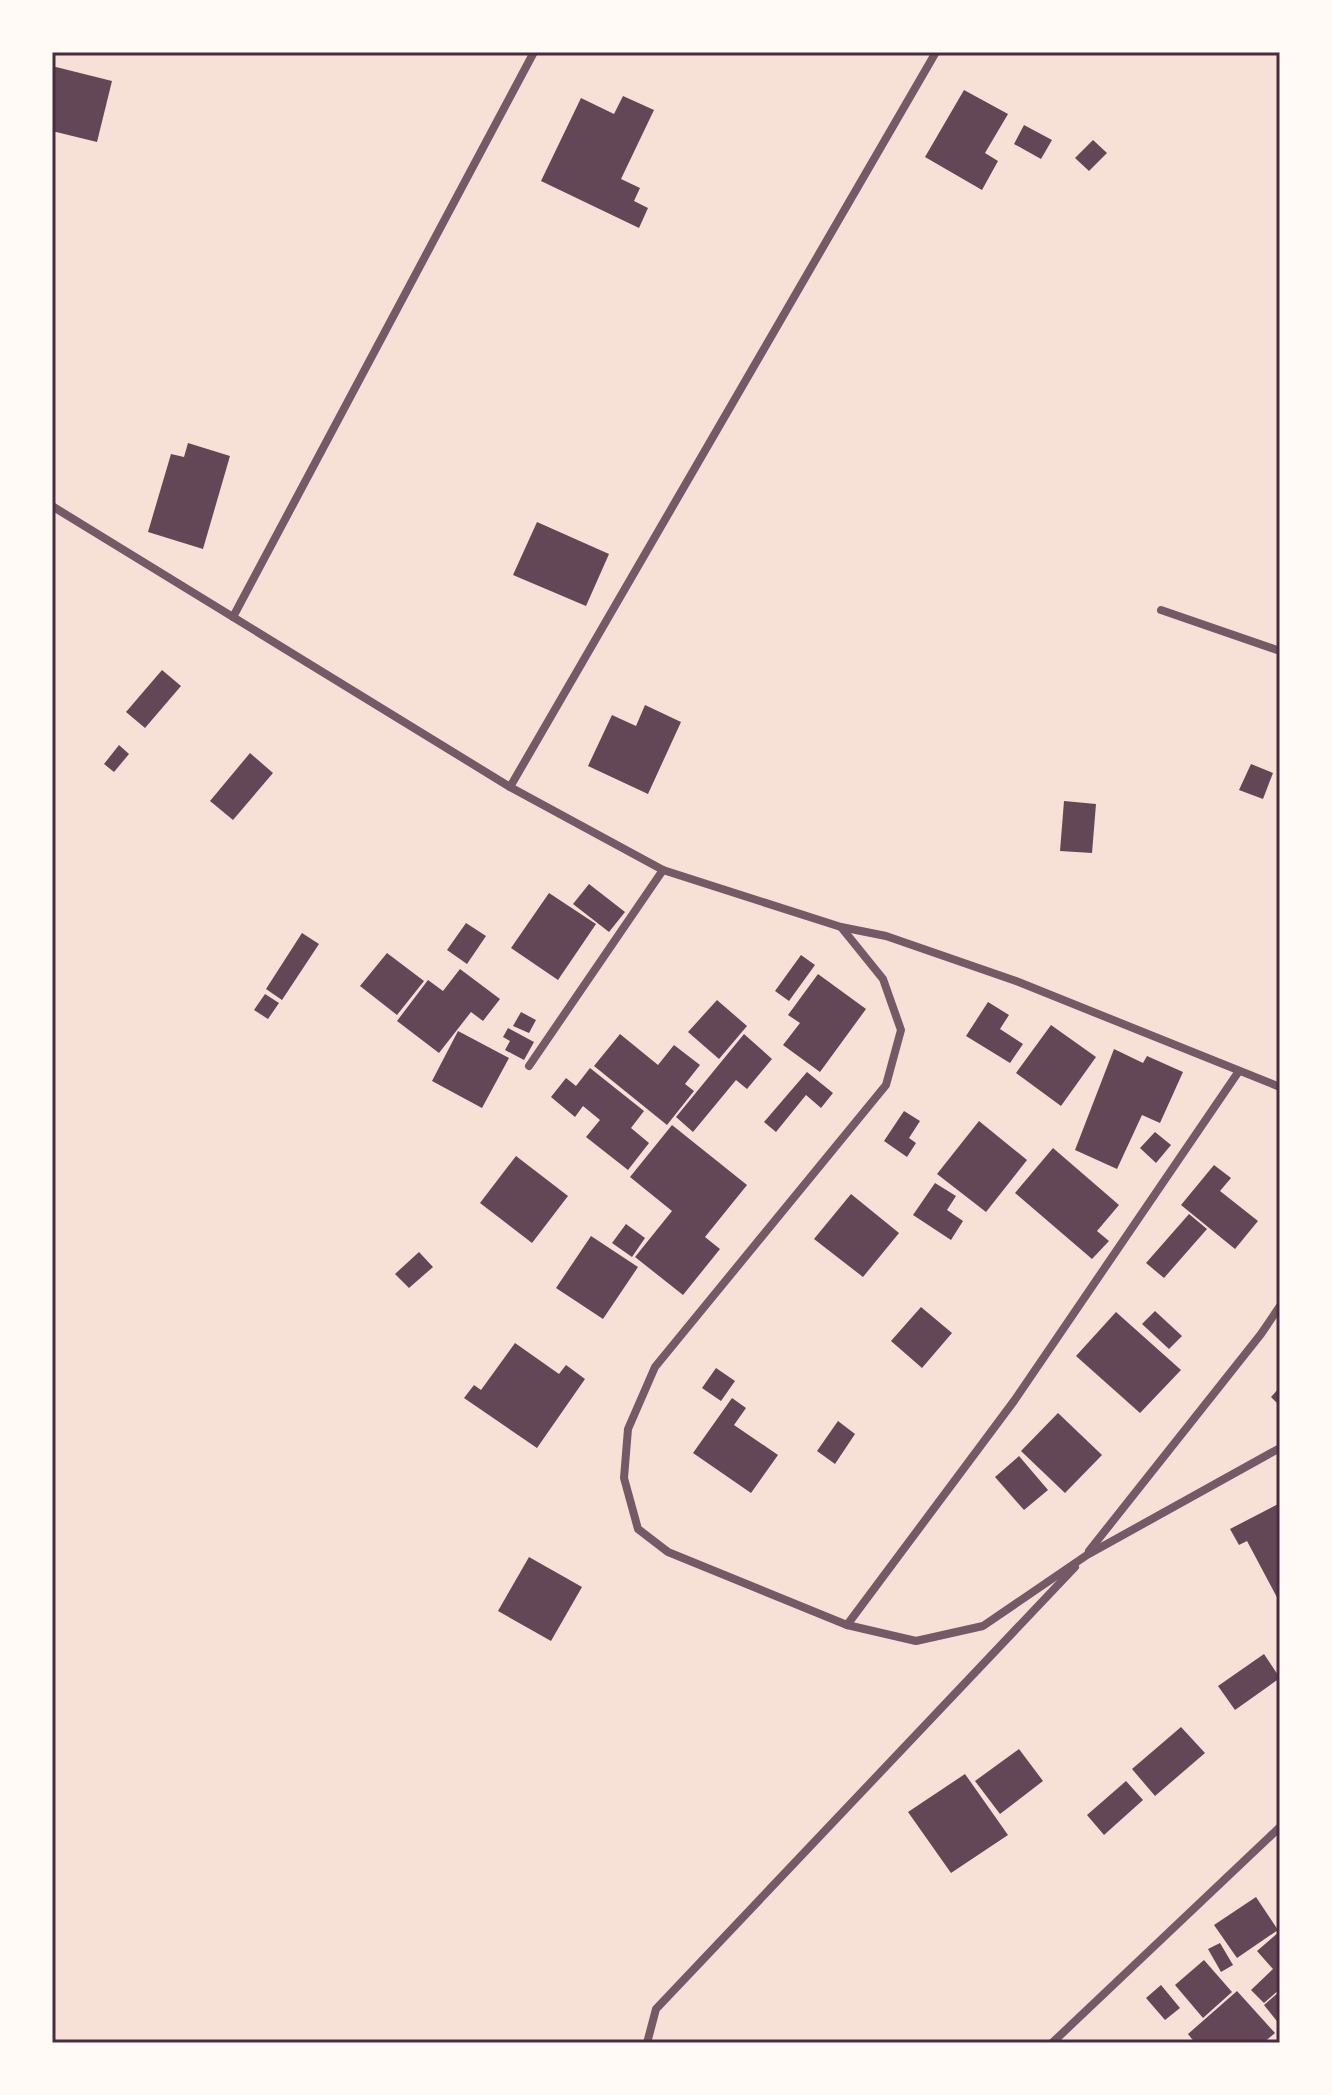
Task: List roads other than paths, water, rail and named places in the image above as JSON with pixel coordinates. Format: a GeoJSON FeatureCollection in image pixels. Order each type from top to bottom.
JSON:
{"type":"FeatureCollection","features":[{"type":"Feature","properties":{"kind":"street"},"geometry":{"type":"LineString","coordinates":[[233,617],[534,52]]}},
{"type":"Feature","properties":{"kind":"street"},"geometry":{"type":"LineString","coordinates":[[510,787],[936,52]]}},
{"type":"Feature","properties":{"kind":"street"},"geometry":{"type":"LineString","coordinates":[[52,506],[510,787],[663,870],[841,927],[886,936],[1002,976],[1280,1087]]}},
{"type":"Feature","properties":{"kind":"street"},"geometry":{"type":"LineString","coordinates":[[1161,610],[1280,651]]}},
{"type":"Feature","properties":{"kind":"street"},"geometry":{"type":"LineString","coordinates":[[529,1066],[663,870]]}},
{"type":"Feature","properties":{"kind":"street"},"geometry":{"type":"LineString","coordinates":[[841,927],[883,979],[901,1030],[886,1085],[655,1367],[628,1429],[624,1478],[638,1529],[668,1552],[847,1625],[916,1641],[983,1626],[1087,1555],[1280,1448]]}},
{"type":"Feature","properties":{"kind":"street"},"geometry":{"type":"LineString","coordinates":[[847,1625],[1014,1401],[1239,1071]]}},
{"type":"Feature","properties":{"kind":"street"},"geometry":{"type":"LineString","coordinates":[[647,2041],[656,2009],[1087,1555],[1280,1306]]}},
{"type":"Feature","properties":{"kind":"street"},"geometry":{"type":"LineString","coordinates":[[1052,2043],[1280,1827]]}}]}
